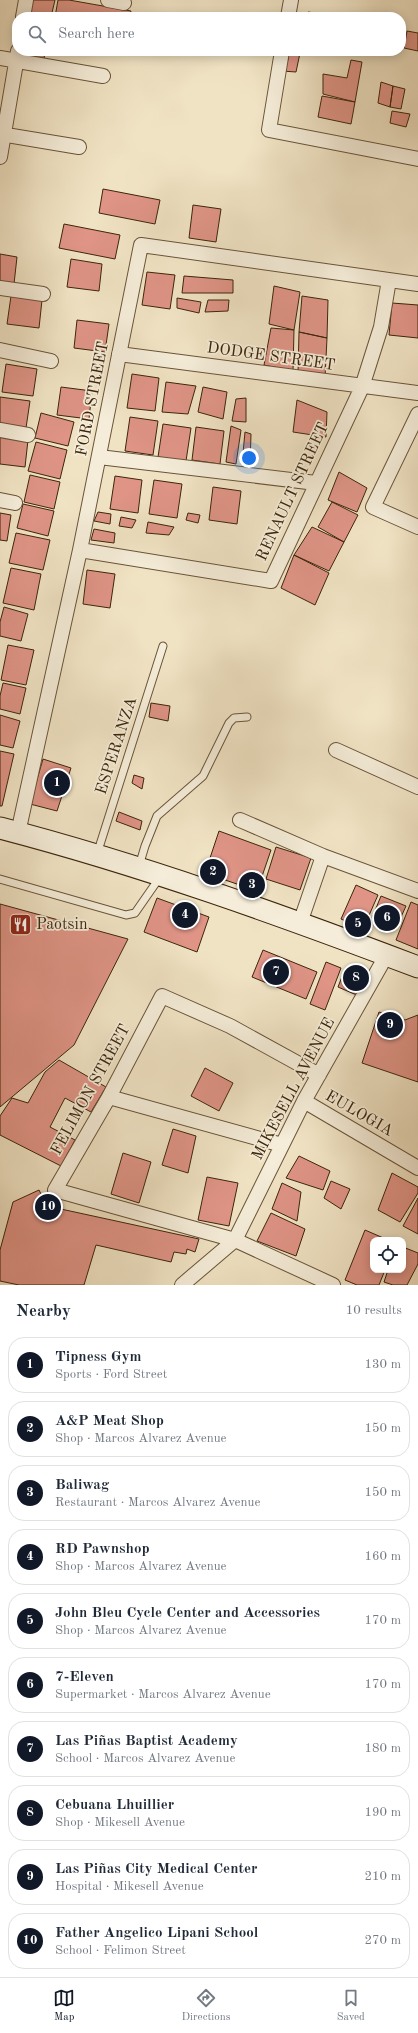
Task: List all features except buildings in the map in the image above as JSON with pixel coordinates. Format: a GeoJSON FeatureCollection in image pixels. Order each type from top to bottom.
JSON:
{"type":"FeatureCollection","features":[{"type":"Feature","properties":{"kind":"main road"},"geometry":{"type":"LineString","coordinates":[[9,830],[139,867],[300,923],[418,968]]}},
{"type":"Feature","properties":{"kind":"street"},"geometry":{"type":"LineString","coordinates":[[24,12],[26,0]]}},
{"type":"Feature","properties":{"kind":"street"},"geometry":{"type":"LineString","coordinates":[[108,0],[124,3]]}},
{"type":"Feature","properties":{"kind":"street"},"geometry":{"type":"LineString","coordinates":[[289,12],[291,0]]}},
{"type":"Feature","properties":{"kind":"street"},"geometry":{"type":"LineString","coordinates":[[0,157],[2,135],[18,56]]}},
{"type":"Feature","properties":{"kind":"street"},"geometry":{"type":"LineString","coordinates":[[0,58],[18,56],[103,76]]}},
{"type":"Feature","properties":{"kind":"street"},"geometry":{"type":"LineString","coordinates":[[281,56],[269,130],[418,160]]}},
{"type":"Feature","properties":{"kind":"street"},"geometry":{"type":"LineString","coordinates":[[2,135],[79,147]]}},
{"type":"Feature","properties":{"kind":"street","name":"FORD STREET"},"geometry":{"type":"LineString","coordinates":[[9,830],[80,550],[141,245],[418,284]]}},
{"type":"Feature","properties":{"kind":"street","name":"RENAULT STREET"},"geometry":{"type":"LineString","coordinates":[[80,550],[270,581],[362,387],[381,327],[389,280]]}},
{"type":"Feature","properties":{"kind":"street"},"geometry":{"type":"LineString","coordinates":[[0,288],[43,294]]}},
{"type":"Feature","properties":{"kind":"street"},"geometry":{"type":"LineString","coordinates":[[0,350],[51,361]]}},
{"type":"Feature","properties":{"kind":"street","name":"DODGE STREET"},"geometry":{"type":"LineString","coordinates":[[119,354],[362,387],[418,393]]}},
{"type":"Feature","properties":{"kind":"street"},"geometry":{"type":"LineString","coordinates":[[418,414],[373,507],[418,527]]}},
{"type":"Feature","properties":{"kind":"street"},"geometry":{"type":"LineString","coordinates":[[0,430],[28,435]]}},
{"type":"Feature","properties":{"kind":"street"},"geometry":{"type":"LineString","coordinates":[[98,457],[316,483]]}},
{"type":"Feature","properties":{"kind":"street"},"geometry":{"type":"LineString","coordinates":[[0,500],[15,503]]}},
{"type":"Feature","properties":{"kind":"street"},"geometry":{"type":"LineString","coordinates":[[336,750],[418,787]]}},
{"type":"Feature","properties":{"kind":"street"},"geometry":{"type":"LineString","coordinates":[[240,820],[323,856],[418,890]]}},
{"type":"Feature","properties":{"kind":"street"},"geometry":{"type":"LineString","coordinates":[[300,923],[323,856]]}},
{"type":"Feature","properties":{"kind":"street","name":"MIKESELL AVENUE"},"geometry":{"type":"LineString","coordinates":[[235,1240],[304,1101],[386,956]]}},
{"type":"Feature","properties":{"kind":"street","name":"FELIMON STREET"},"geometry":{"type":"LineString","coordinates":[[235,1240],[55,1190],[109,1097],[162,996],[230,1026],[319,1075]]}},
{"type":"Feature","properties":{"kind":"street"},"geometry":{"type":"LineString","coordinates":[[109,1097],[282,1145]]}},
{"type":"Feature","properties":{"kind":"street","name":"EULOGIA"},"geometry":{"type":"LineString","coordinates":[[304,1101],[418,1168]]}},
{"type":"Feature","properties":{"kind":"street"},"geometry":{"type":"LineString","coordinates":[[182,1285],[235,1240],[333,1285]]}},
{"type":"Feature","properties":{"kind":"lane","name":"ESPERANZA"},"geometry":{"type":"LineString","coordinates":[[96,854],[163,646]]}},
{"type":"Feature","properties":{"kind":"lane"},"geometry":{"type":"LineString","coordinates":[[139,867],[145,846],[157,816],[203,776],[229,723],[234,718],[247,717]]}},
{"type":"Feature","properties":{"kind":"lane"},"geometry":{"type":"LineString","coordinates":[[0,879],[126,915],[135,912],[161,875]]}},
{"type":"Feature","properties":{"kind":"place","name":"Tipness Gym"},"geometry":{"type":"Point","coordinates":[57,783]}},
{"type":"Feature","properties":{"kind":"place","name":"A&P Meat Shop"},"geometry":{"type":"Point","coordinates":[213,872]}},
{"type":"Feature","properties":{"kind":"place","name":"Baliwag"},"geometry":{"type":"Point","coordinates":[252,885]}},
{"type":"Feature","properties":{"kind":"place","name":"RD Pawnshop"},"geometry":{"type":"Point","coordinates":[185,915]}},
{"type":"Feature","properties":{"kind":"place","name":"7-Eleven"},"geometry":{"type":"Point","coordinates":[387,918]}},
{"type":"Feature","properties":{"kind":"place","name":"John Bleu Cycle Center and Accessories"},"geometry":{"type":"Point","coordinates":[358,924]}},
{"type":"Feature","properties":{"kind":"place","name":"Paotsin"},"geometry":{"type":"Point","coordinates":[21,925]}},
{"type":"Feature","properties":{"kind":"place","name":"Las Piñas Baptist Academy"},"geometry":{"type":"Point","coordinates":[276,972]}},
{"type":"Feature","properties":{"kind":"place","name":"Cebuana Lhuillier"},"geometry":{"type":"Point","coordinates":[356,978]}},
{"type":"Feature","properties":{"kind":"place","name":"Las Piñas City Medical Center"},"geometry":{"type":"Point","coordinates":[390,1025]}},
{"type":"Feature","properties":{"kind":"place","name":"Father Angelico Lipani School"},"geometry":{"type":"Point","coordinates":[48,1207]}}]}
